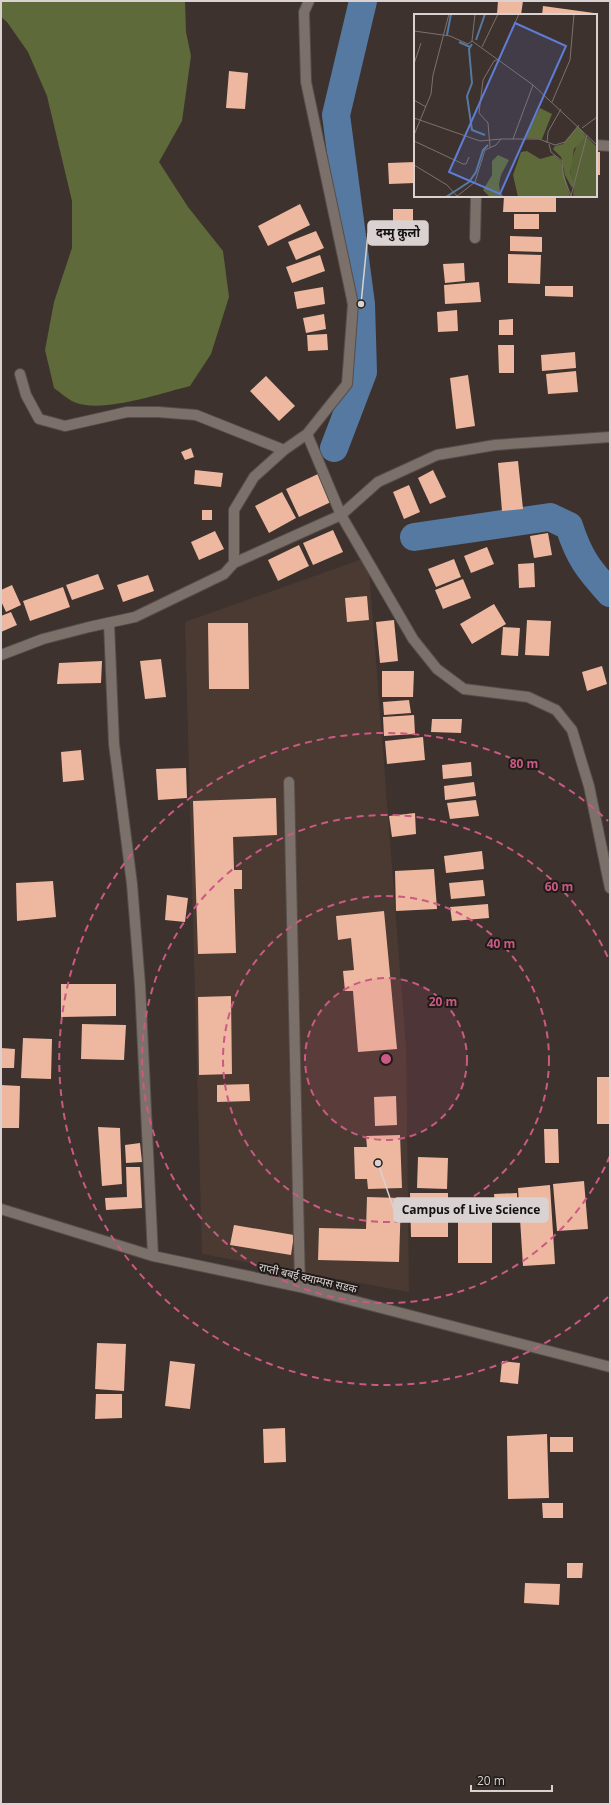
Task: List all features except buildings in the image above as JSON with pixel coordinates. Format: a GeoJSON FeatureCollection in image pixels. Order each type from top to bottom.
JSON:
{"type":"FeatureCollection","features":[{"type":"Feature","properties":{"kind":"street"},"geometry":{"type":"LineString","coordinates":[[234,563],[234,510],[254,477],[284,450],[307,434],[347,384],[353,304],[306,82],[304,12],[309,1]]}},
{"type":"Feature","properties":{"kind":"street"},"geometry":{"type":"LineString","coordinates":[[597,145],[610,146]]}},
{"type":"Feature","properties":{"kind":"street"},"geometry":{"type":"LineString","coordinates":[[475,238],[476,197]]}},
{"type":"Feature","properties":{"kind":"street"},"geometry":{"type":"LineString","coordinates":[[20,374],[26,395],[39,419],[65,426],[127,412],[158,412],[196,415],[284,450]]}},
{"type":"Feature","properties":{"kind":"street"},"geometry":{"type":"LineString","coordinates":[[307,434],[341,515],[412,639],[437,668],[464,689],[528,697],[556,710],[572,730],[589,786],[610,888]]}},
{"type":"Feature","properties":{"kind":"street"},"geometry":{"type":"LineString","coordinates":[[1,655],[43,639],[135,617],[224,574],[234,563],[341,515],[378,482],[437,455],[495,445],[610,436]]}},
{"type":"Feature","properties":{"kind":"street"},"geometry":{"type":"LineString","coordinates":[[109,623],[114,744],[132,884],[140,985],[153,1256]]}},
{"type":"Feature","properties":{"kind":"street"},"geometry":{"type":"LineString","coordinates":[[289,782],[300,1287]]}},
{"type":"Feature","properties":{"kind":"street","name":"राप्ती बबई क्याम्पस सडक"},"geometry":{"type":"LineString","coordinates":[[1,1209],[153,1256],[300,1287],[610,1367]]}},
{"type":"Feature","properties":{"kind":"shaded area"},"geometry":{"type":"Polygon","coordinates":[[[368,557],[406,1048],[409,1292],[202,1254],[185,622],[368,557]]]}},
{"type":"Feature","properties":{"kind":"green space"},"geometry":{"type":"Polygon","coordinates":[[[1,1],[185,1],[186,32],[191,56],[182,121],[159,162],[188,207],[223,251],[229,297],[211,354],[190,386],[132,401],[100,406],[74,402],[54,388],[45,350],[54,302],[72,248],[72,201],[47,96],[28,52],[7,22],[1,17],[1,1]]]}},
{"type":"Feature","properties":{"kind":"waterway"},"geometry":{"type":"LineString","coordinates":[[334,448],[363,372],[361,304],[336,115],[363,1]]}},
{"type":"Feature","properties":{"kind":"waterway"},"geometry":{"type":"LineString","coordinates":[[414,537],[550,517],[569,526],[585,562],[610,593]]}},
{"type":"Feature","properties":{"kind":"place","name":"दम्मु कुलो"},"geometry":{"type":"Point","coordinates":[361,304]}},
{"type":"Feature","properties":{"kind":"place","name":"Campus of Live Science"},"geometry":{"type":"Point","coordinates":[378,1163]}}]}
